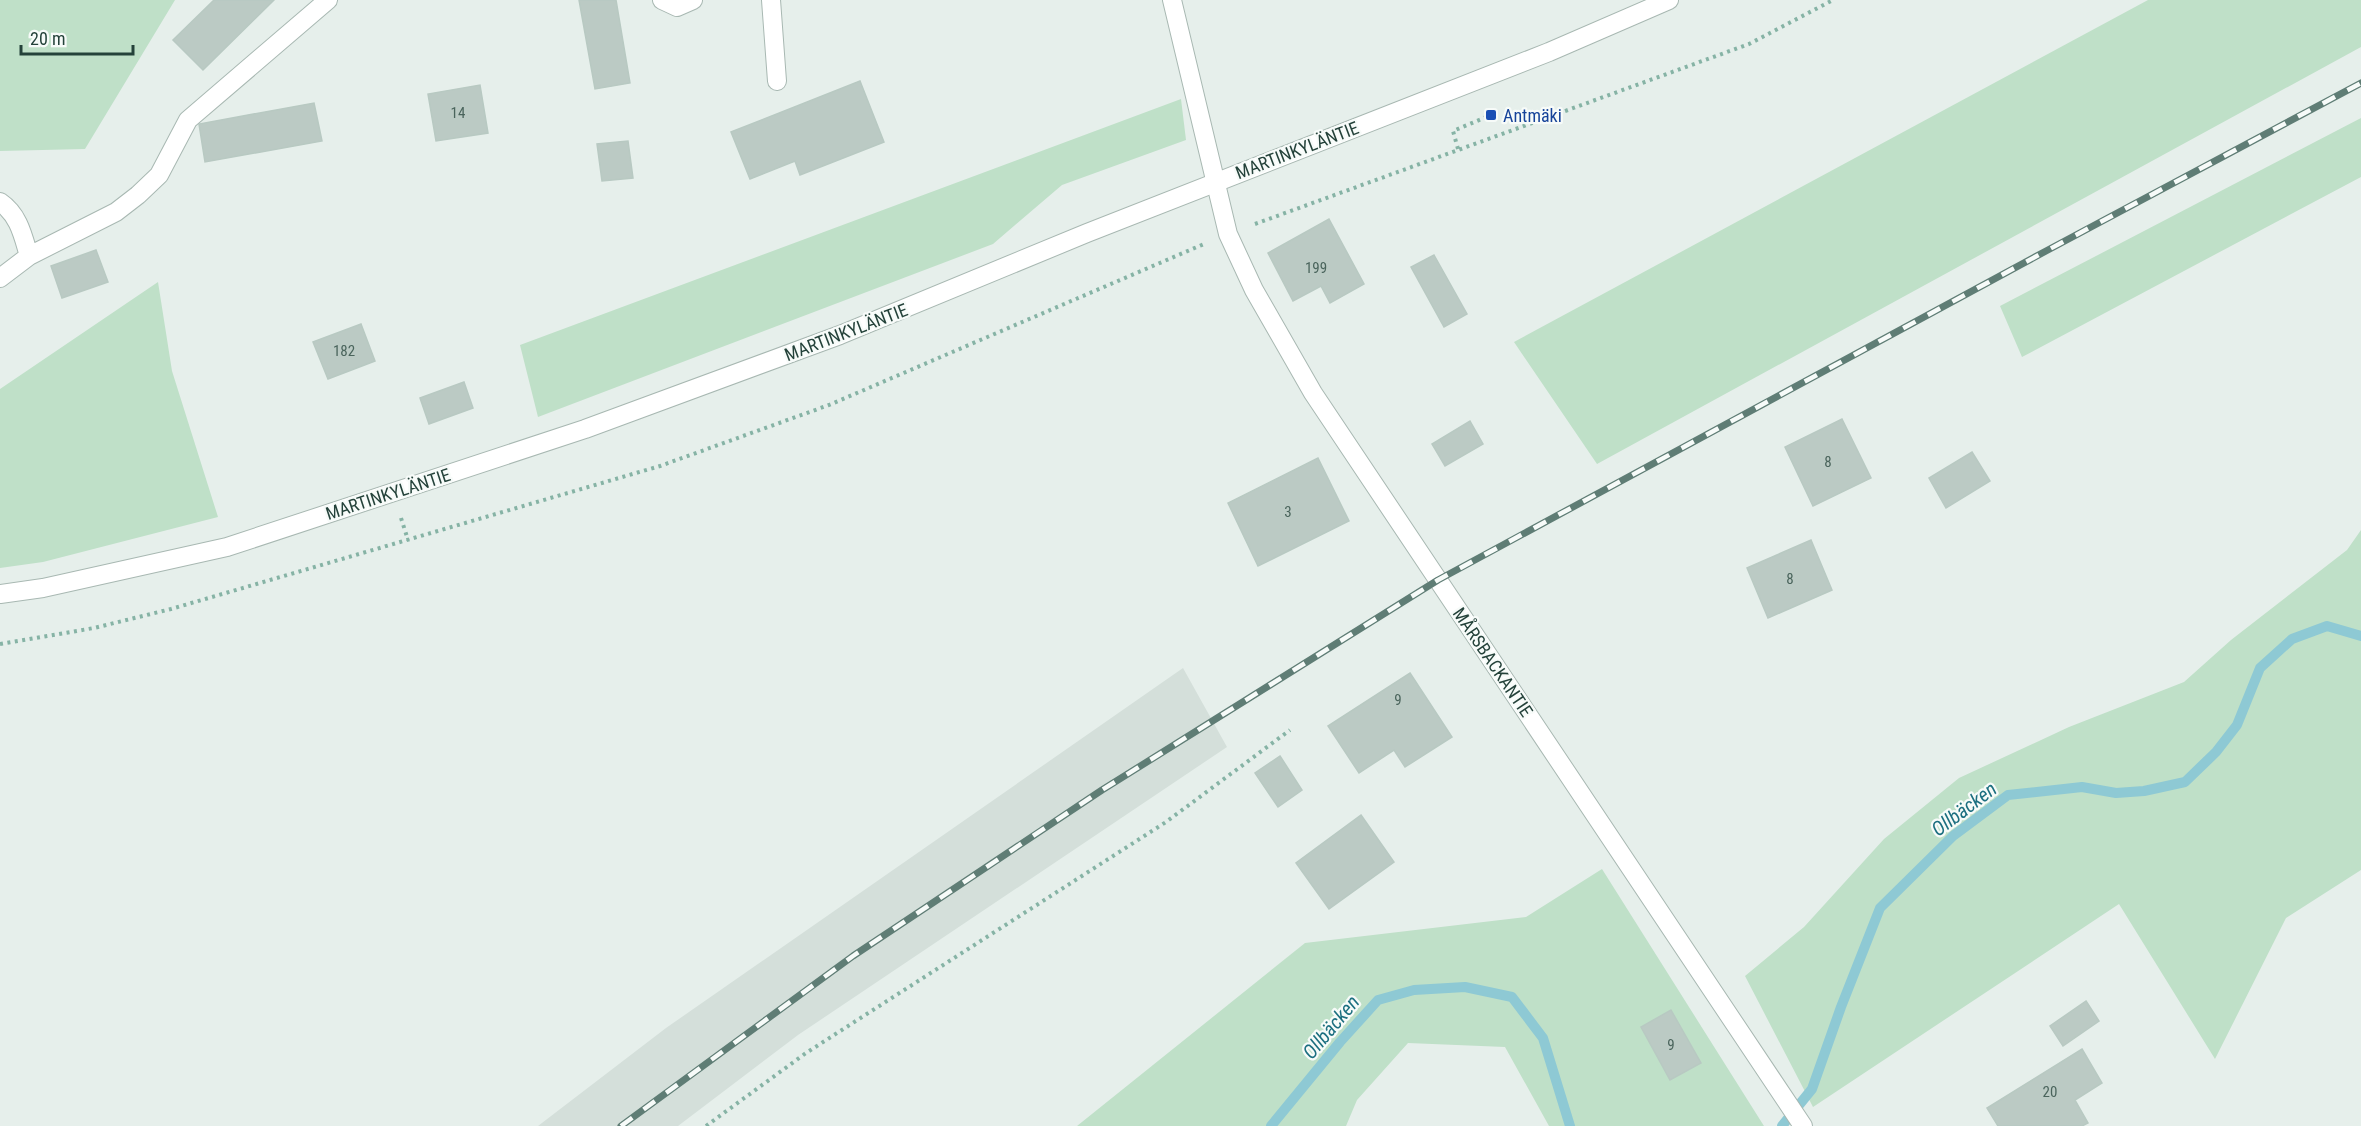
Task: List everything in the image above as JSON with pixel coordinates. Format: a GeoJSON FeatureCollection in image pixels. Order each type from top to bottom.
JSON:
{"type":"FeatureCollection","features":[{"type":"Feature","properties":{"kind":"street"},"geometry":{"type":"LineString","coordinates":[[0,278],[29,256],[116,212],[138,195],[159,175],[188,120],[328,0]]}},
{"type":"Feature","properties":{"kind":"street"},"geometry":{"type":"LineString","coordinates":[[662,0],[677,7],[693,0]]}},
{"type":"Feature","properties":{"kind":"street"},"geometry":{"type":"LineString","coordinates":[[771,0],[777,81]]}},
{"type":"Feature","properties":{"kind":"street"},"geometry":{"type":"LineString","coordinates":[[1172,0],[1216,182]]}},
{"type":"Feature","properties":{"kind":"street","name":"MARTINKYLÄNTIE"},"geometry":{"type":"LineString","coordinates":[[0,594],[43,588],[226,547],[585,429],[840,336],[1216,182],[1549,52],[1669,0]]}},
{"type":"Feature","properties":{"kind":"street","name":"MÅRSBACKANTIE"},"geometry":{"type":"LineString","coordinates":[[1216,182],[1228,234],[1254,290],[1313,393],[1803,1126]]}},
{"type":"Feature","properties":{"kind":"street"},"geometry":{"type":"LineString","coordinates":[[0,202],[9,208],[20,226],[29,256]]}},
{"type":"Feature","properties":{"kind":"path"},"geometry":{"type":"LineString","coordinates":[[0,644],[94,628],[171,609],[660,466],[829,405],[1228,234],[1749,44],[1833,0]]}},
{"type":"Feature","properties":{"kind":"path"},"geometry":{"type":"LineString","coordinates":[[1458,149],[1454,131],[1491,115]]}},
{"type":"Feature","properties":{"kind":"path"},"geometry":{"type":"LineString","coordinates":[[706,1126],[806,1053],[1166,822],[1290,730]]}},
{"type":"Feature","properties":{"kind":"shaded area"},"geometry":{"type":"Polygon","coordinates":[[[1183,668],[1227,747],[798,1035],[678,1126],[538,1126],[666,1028],[1183,668]]]}},
{"type":"Feature","properties":{"kind":"green space"},"geometry":{"type":"Polygon","coordinates":[[[0,0],[175,0],[85,149],[0,151],[0,0]]]}},
{"type":"Feature","properties":{"kind":"green space"},"geometry":{"type":"Polygon","coordinates":[[[2148,0],[2361,0],[2361,47],[1597,464],[1514,342],[2148,0]]]}},
{"type":"Feature","properties":{"kind":"green space"},"geometry":{"type":"Polygon","coordinates":[[[1181,99],[1186,140],[1062,185],[993,244],[538,417],[520,345],[1181,99]]]}},
{"type":"Feature","properties":{"kind":"green space"},"geometry":{"type":"Polygon","coordinates":[[[2361,118],[2361,177],[2022,357],[2000,306],[2361,118]]]}},
{"type":"Feature","properties":{"kind":"green space"},"geometry":{"type":"Polygon","coordinates":[[[158,282],[172,371],[218,517],[43,562],[0,568],[0,389],[158,282]]]}},
{"type":"Feature","properties":{"kind":"green space"},"geometry":{"type":"Polygon","coordinates":[[[2361,530],[2361,870],[2286,918],[2215,1059],[2119,904],[1813,1107],[1745,976],[1804,927],[1884,839],[1959,778],[2069,727],[2184,682],[2231,640],[2347,550],[2361,530]]]}},
{"type":"Feature","properties":{"kind":"green space"},"geometry":{"type":"Polygon","coordinates":[[[1602,869],[1764,1126],[1549,1126],[1505,1047],[1408,1043],[1357,1100],[1346,1126],[1077,1126],[1305,943],[1526,917],[1602,869]]]}},
{"type":"Feature","properties":{"kind":"building"},"geometry":{"type":"Polygon","coordinates":[[[214,0],[274,0],[203,70],[173,40],[214,0]]]}},
{"type":"Feature","properties":{"kind":"building"},"geometry":{"type":"Polygon","coordinates":[[[579,0],[616,0],[630,83],[595,89],[579,0]]]}},
{"type":"Feature","properties":{"kind":"building"},"geometry":{"type":"Polygon","coordinates":[[[860,81],[884,142],[800,175],[795,161],[750,179],[731,132],[860,81]]]}},
{"type":"Feature","properties":{"kind":"building"},"geometry":{"type":"Polygon","coordinates":[[[480,85],[488,133],[436,141],[428,94],[480,85]]]}},
{"type":"Feature","properties":{"kind":"building"},"geometry":{"type":"Polygon","coordinates":[[[314,103],[322,141],[205,162],[199,124],[314,103]]]}},
{"type":"Feature","properties":{"kind":"building"},"geometry":{"type":"Polygon","coordinates":[[[628,141],[633,178],[602,181],[597,144],[628,141]]]}},
{"type":"Feature","properties":{"kind":"building"},"geometry":{"type":"Polygon","coordinates":[[[1329,219],[1364,284],[1330,303],[1321,286],[1293,301],[1268,253],[1329,219]]]}},
{"type":"Feature","properties":{"kind":"building"},"geometry":{"type":"Polygon","coordinates":[[[96,250],[108,282],[62,298],[51,266],[96,250]]]}},
{"type":"Feature","properties":{"kind":"building"},"geometry":{"type":"Polygon","coordinates":[[[1434,255],[1467,314],[1444,327],[1411,267],[1434,255]]]}},
{"type":"Feature","properties":{"kind":"building"},"geometry":{"type":"Polygon","coordinates":[[[361,324],[375,361],[328,379],[313,342],[361,324]]]}},
{"type":"Feature","properties":{"kind":"building"},"geometry":{"type":"Polygon","coordinates":[[[464,382],[473,408],[429,424],[420,398],[464,382]]]}},
{"type":"Feature","properties":{"kind":"building"},"geometry":{"type":"Polygon","coordinates":[[[1842,419],[1871,478],[1813,506],[1785,447],[1842,419]]]}},
{"type":"Feature","properties":{"kind":"building"},"geometry":{"type":"Polygon","coordinates":[[[1470,421],[1483,444],[1445,466],[1432,444],[1470,421]]]}},
{"type":"Feature","properties":{"kind":"building"},"geometry":{"type":"Polygon","coordinates":[[[1972,452],[1990,481],[1946,508],[1929,478],[1972,452]]]}},
{"type":"Feature","properties":{"kind":"building"},"geometry":{"type":"Polygon","coordinates":[[[1318,458],[1349,521],[1258,566],[1228,503],[1318,458]]]}},
{"type":"Feature","properties":{"kind":"building"},"geometry":{"type":"Polygon","coordinates":[[[1811,540],[1832,590],[1768,618],[1747,568],[1811,540]]]}},
{"type":"Feature","properties":{"kind":"building"},"geometry":{"type":"Polygon","coordinates":[[[1410,673],[1452,737],[1405,767],[1394,750],[1359,773],[1328,726],[1410,673]]]}},
{"type":"Feature","properties":{"kind":"building"},"geometry":{"type":"Polygon","coordinates":[[[1280,756],[1302,790],[1278,807],[1255,773],[1280,756]]]}},
{"type":"Feature","properties":{"kind":"building"},"geometry":{"type":"Polygon","coordinates":[[[1361,815],[1394,862],[1329,909],[1296,863],[1361,815]]]}},
{"type":"Feature","properties":{"kind":"building"},"geometry":{"type":"Polygon","coordinates":[[[2086,1001],[2099,1021],[2063,1046],[2050,1026],[2086,1001]]]}},
{"type":"Feature","properties":{"kind":"building"},"geometry":{"type":"Polygon","coordinates":[[[1671,1010],[1701,1063],[1670,1080],[1641,1027],[1671,1010]]]}},
{"type":"Feature","properties":{"kind":"building"},"geometry":{"type":"Polygon","coordinates":[[[2082,1049],[2102,1083],[2075,1100],[2088,1123],[2082,1126],[1998,1126],[1987,1108],[2082,1049]]]}},
{"type":"Feature","properties":{"kind":"waterway","name":"Ollbäcken"},"geometry":{"type":"LineString","coordinates":[[1782,1126],[1812,1089],[1880,908],[1953,836],[2008,795],[2082,787],[2116,793],[2144,791],[2185,782],[2216,752],[2237,725],[2260,668],[2292,639],[2327,626],[2361,636]]}},
{"type":"Feature","properties":{"kind":"waterway","name":"Ollbäcken"},"geometry":{"type":"LineString","coordinates":[[1271,1126],[1378,1000],[1414,990],[1465,987],[1512,997],[1543,1038],[1570,1126]]}},
{"type":"Feature","properties":{"kind":"railway"},"geometry":{"type":"LineString","coordinates":[[621,1126],[853,956],[1102,790],[1438,580],[2361,83]]}},
{"type":"Feature","properties":{"kind":"place","name":"Antmäki"},"geometry":{"type":"Point","coordinates":[1491,115]}}]}
